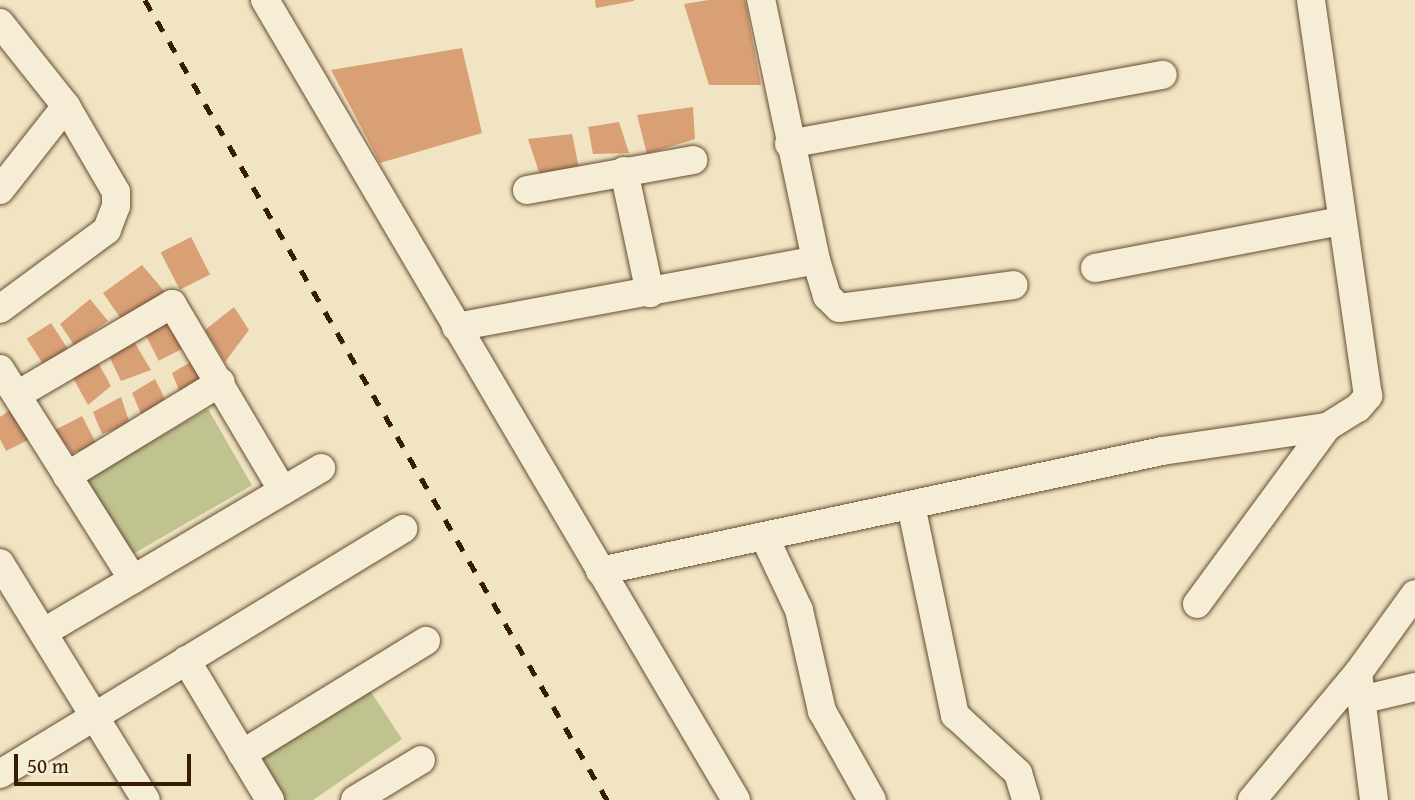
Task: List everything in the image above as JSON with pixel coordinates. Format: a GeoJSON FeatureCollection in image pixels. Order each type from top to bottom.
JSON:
{"type":"FeatureCollection","features":[{"type":"Feature","properties":{"kind":"street"},"geometry":{"type":"LineString","coordinates":[[265,0],[736,800]]}},
{"type":"Feature","properties":{"kind":"street"},"geometry":{"type":"LineString","coordinates":[[761,0],[789,144],[827,296],[839,308],[1013,285]]}},
{"type":"Feature","properties":{"kind":"street"},"geometry":{"type":"LineString","coordinates":[[1197,604],[1327,427],[1358,408],[1368,396],[1370,382],[1342,221],[1311,0]]}},
{"type":"Feature","properties":{"kind":"street"},"geometry":{"type":"LineString","coordinates":[[0,23],[66,106],[116,192],[114,220],[107,230],[0,309]]}},
{"type":"Feature","properties":{"kind":"street"},"geometry":{"type":"LineString","coordinates":[[789,144],[1163,75]]}},
{"type":"Feature","properties":{"kind":"street"},"geometry":{"type":"LineString","coordinates":[[0,190],[66,106]]}},
{"type":"Feature","properties":{"kind":"street"},"geometry":{"type":"LineString","coordinates":[[527,190],[693,160]]}},
{"type":"Feature","properties":{"kind":"street"},"geometry":{"type":"LineString","coordinates":[[624,171],[650,293]]}},
{"type":"Feature","properties":{"kind":"street"},"geometry":{"type":"LineString","coordinates":[[1095,268],[1342,221]]}},
{"type":"Feature","properties":{"kind":"street"},"geometry":{"type":"LineString","coordinates":[[456,327],[816,260]]}},
{"type":"Feature","properties":{"kind":"street"},"geometry":{"type":"LineString","coordinates":[[17,395],[167,304],[180,311],[283,491]]}},
{"type":"Feature","properties":{"kind":"street"},"geometry":{"type":"LineString","coordinates":[[0,369],[133,579]]}},
{"type":"Feature","properties":{"kind":"street"},"geometry":{"type":"LineString","coordinates":[[67,475],[221,382]]}},
{"type":"Feature","properties":{"kind":"street"},"geometry":{"type":"LineString","coordinates":[[600,571],[1162,451],[1327,427]]}},
{"type":"Feature","properties":{"kind":"street"},"geometry":{"type":"LineString","coordinates":[[44,632],[321,468]]}},
{"type":"Feature","properties":{"kind":"street"},"geometry":{"type":"LineString","coordinates":[[911,505],[955,715],[1018,774],[1026,800]]}},
{"type":"Feature","properties":{"kind":"street"},"geometry":{"type":"LineString","coordinates":[[3,765],[95,716],[403,529]]}},
{"type":"Feature","properties":{"kind":"street"},"geometry":{"type":"LineString","coordinates":[[764,536],[799,610],[822,711],[872,800]]}},
{"type":"Feature","properties":{"kind":"street"},"geometry":{"type":"LineString","coordinates":[[0,563],[146,800]]}},
{"type":"Feature","properties":{"kind":"street"},"geometry":{"type":"LineString","coordinates":[[1252,800],[1362,686],[1415,594]]}},
{"type":"Feature","properties":{"kind":"street"},"geometry":{"type":"LineString","coordinates":[[243,754],[426,641]]}},
{"type":"Feature","properties":{"kind":"street"},"geometry":{"type":"LineString","coordinates":[[186,660],[270,800]]}},
{"type":"Feature","properties":{"kind":"street"},"geometry":{"type":"LineString","coordinates":[[1362,686],[1415,687]]}},
{"type":"Feature","properties":{"kind":"street"},"geometry":{"type":"LineString","coordinates":[[1362,686],[1374,800]]}},
{"type":"Feature","properties":{"kind":"street"},"geometry":{"type":"LineString","coordinates":[[355,800],[421,760]]}},
{"type":"Feature","properties":{"kind":"green space"},"geometry":{"type":"Polygon","coordinates":[[[208,409],[252,485],[128,557],[84,480],[208,409]]]}},
{"type":"Feature","properties":{"kind":"green space"},"geometry":{"type":"Polygon","coordinates":[[[367,686],[402,739],[313,800],[277,800],[252,763],[367,686]]]}},
{"type":"Feature","properties":{"kind":"building"},"geometry":{"type":"Polygon","coordinates":[[[595,0],[634,0],[634,1],[596,8],[595,0]]]}},
{"type":"Feature","properties":{"kind":"building"},"geometry":{"type":"Polygon","coordinates":[[[709,0],[745,0],[761,85],[709,85],[684,4],[709,0]]]}},
{"type":"Feature","properties":{"kind":"building"},"geometry":{"type":"Polygon","coordinates":[[[462,48],[482,133],[380,163],[331,70],[462,48]]]}},
{"type":"Feature","properties":{"kind":"building"},"geometry":{"type":"Polygon","coordinates":[[[693,107],[695,139],[647,154],[637,115],[693,107]]]}},
{"type":"Feature","properties":{"kind":"building"},"geometry":{"type":"Polygon","coordinates":[[[619,122],[629,153],[593,154],[588,127],[619,122]]]}},
{"type":"Feature","properties":{"kind":"building"},"geometry":{"type":"Polygon","coordinates":[[[572,134],[580,173],[540,175],[528,139],[572,134]]]}},
{"type":"Feature","properties":{"kind":"building"},"geometry":{"type":"Polygon","coordinates":[[[191,237],[210,274],[180,290],[161,252],[191,237]]]}},
{"type":"Feature","properties":{"kind":"building"},"geometry":{"type":"Polygon","coordinates":[[[142,265],[165,292],[121,319],[103,293],[142,265]]]}},
{"type":"Feature","properties":{"kind":"building"},"geometry":{"type":"Polygon","coordinates":[[[90,299],[108,321],[74,345],[60,324],[90,299]]]}},
{"type":"Feature","properties":{"kind":"building"},"geometry":{"type":"Polygon","coordinates":[[[234,307],[249,330],[225,362],[205,330],[234,307]]]}},
{"type":"Feature","properties":{"kind":"building"},"geometry":{"type":"Polygon","coordinates":[[[175,320],[188,346],[159,361],[146,335],[175,320]]]}},
{"type":"Feature","properties":{"kind":"building"},"geometry":{"type":"Polygon","coordinates":[[[51,323],[70,352],[46,368],[27,339],[51,323]]]}},
{"type":"Feature","properties":{"kind":"building"},"geometry":{"type":"Polygon","coordinates":[[[130,335],[151,370],[121,381],[107,352],[130,335]]]}},
{"type":"Feature","properties":{"kind":"building"},"geometry":{"type":"Polygon","coordinates":[[[96,359],[111,386],[88,405],[73,378],[96,359]]]}},
{"type":"Feature","properties":{"kind":"building"},"geometry":{"type":"Polygon","coordinates":[[[194,360],[202,379],[180,393],[172,373],[194,360]]]}},
{"type":"Feature","properties":{"kind":"building"},"geometry":{"type":"Polygon","coordinates":[[[155,379],[165,399],[142,416],[132,393],[155,379]]]}},
{"type":"Feature","properties":{"kind":"building"},"geometry":{"type":"Polygon","coordinates":[[[121,397],[130,424],[102,434],[93,412],[121,397]]]}},
{"type":"Feature","properties":{"kind":"building"},"geometry":{"type":"Polygon","coordinates":[[[10,410],[32,438],[6,451],[0,439],[0,417],[10,410]]]}},
{"type":"Feature","properties":{"kind":"building"},"geometry":{"type":"Polygon","coordinates":[[[82,416],[97,445],[72,453],[55,430],[82,416]]]}},
{"type":"Feature","properties":{"kind":"railway"},"geometry":{"type":"LineString","coordinates":[[145,0],[607,800]]}}]}
